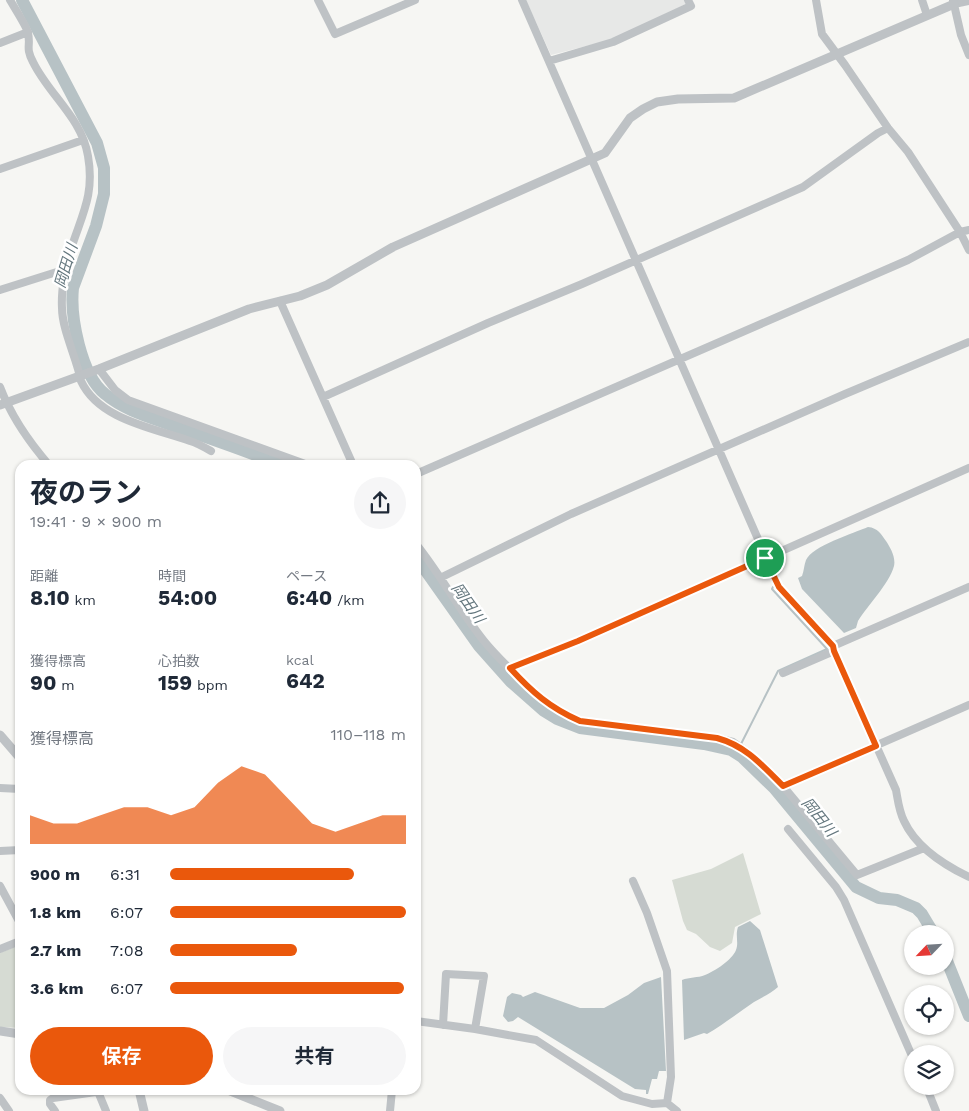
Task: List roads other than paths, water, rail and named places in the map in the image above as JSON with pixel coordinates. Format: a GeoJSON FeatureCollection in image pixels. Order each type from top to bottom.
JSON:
{"type":"FeatureCollection","features":[{"type":"Feature","properties":{"kind":"street"},"geometry":{"type":"LineString","coordinates":[[10,0],[28,32],[27,50],[34,65],[42,79],[69,113],[84,140],[89,157],[90,188],[86,209],[70,250],[61,309],[84,388],[117,415],[131,422],[191,441],[211,450]]}},
{"type":"Feature","properties":{"kind":"street"},"geometry":{"type":"LineString","coordinates":[[318,0],[335,34],[415,0]]}},
{"type":"Feature","properties":{"kind":"street"},"geometry":{"type":"LineString","coordinates":[[522,0],[779,587],[833,648],[896,790],[903,820],[909,831],[924,848],[945,864],[969,877]]}},
{"type":"Feature","properties":{"kind":"street"},"geometry":{"type":"LineString","coordinates":[[549,61],[612,42],[691,6],[688,0]]}},
{"type":"Feature","properties":{"kind":"street"},"geometry":{"type":"LineString","coordinates":[[816,0],[822,34],[888,128],[908,152],[960,232],[969,250]]}},
{"type":"Feature","properties":{"kind":"street"},"geometry":{"type":"LineString","coordinates":[[922,0],[927,14]]}},
{"type":"Feature","properties":{"kind":"street"},"geometry":{"type":"LineString","coordinates":[[3,404],[98,370],[249,309],[300,296],[327,285],[393,247],[605,153],[630,118],[657,102],[734,98],[837,55],[954,2],[969,1]]}},
{"type":"Feature","properties":{"kind":"street"},"geometry":{"type":"LineString","coordinates":[[954,2],[961,35],[969,54]]}},
{"type":"Feature","properties":{"kind":"street"},"geometry":{"type":"LineString","coordinates":[[0,43],[28,32]]}},
{"type":"Feature","properties":{"kind":"street"},"geometry":{"type":"LineString","coordinates":[[323,397],[480,326],[803,187],[878,133],[888,128]]}},
{"type":"Feature","properties":{"kind":"street"},"geometry":{"type":"LineString","coordinates":[[0,169],[84,140]]}},
{"type":"Feature","properties":{"kind":"street"},"geometry":{"type":"LineString","coordinates":[[421,472],[908,260],[960,232],[969,230]]}},
{"type":"Feature","properties":{"kind":"street"},"geometry":{"type":"LineString","coordinates":[[0,290],[66,270]]}},
{"type":"Feature","properties":{"kind":"street"},"geometry":{"type":"LineString","coordinates":[[280,300],[351,460]]}},
{"type":"Feature","properties":{"kind":"street"},"geometry":{"type":"LineString","coordinates":[[442,578],[571,514],[969,342]]}},
{"type":"Feature","properties":{"kind":"street"},"geometry":{"type":"LineString","coordinates":[[98,370],[115,390],[128,400],[294,460]]}},
{"type":"Feature","properties":{"kind":"street"},"geometry":{"type":"LineString","coordinates":[[0,387],[3,404],[45,460]]}},
{"type":"Feature","properties":{"kind":"street"},"geometry":{"type":"LineString","coordinates":[[510,668],[578,641],[969,468]]}},
{"type":"Feature","properties":{"kind":"street"},"geometry":{"type":"LineString","coordinates":[[421,551],[484,640],[532,692],[561,713],[580,721],[717,738],[733,742],[749,753],[783,786],[857,876],[924,848]]}},
{"type":"Feature","properties":{"kind":"street"},"geometry":{"type":"LineString","coordinates":[[783,673],[833,648],[969,587]]}},
{"type":"Feature","properties":{"kind":"street"},"geometry":{"type":"LineString","coordinates":[[783,786],[969,705]]}},
{"type":"Feature","properties":{"kind":"street"},"geometry":{"type":"LineString","coordinates":[[0,735],[15,752]]}},
{"type":"Feature","properties":{"kind":"street"},"geometry":{"type":"LineString","coordinates":[[0,788],[15,789]]}},
{"type":"Feature","properties":{"kind":"street"},"geometry":{"type":"LineString","coordinates":[[788,829],[836,887],[844,900],[907,1045]]}},
{"type":"Feature","properties":{"kind":"street"},"geometry":{"type":"LineString","coordinates":[[0,851],[15,850]]}},
{"type":"Feature","properties":{"kind":"street"},"geometry":{"type":"LineString","coordinates":[[633,881],[647,913],[667,971],[671,1077],[667,1103]]}},
{"type":"Feature","properties":{"kind":"street"},"geometry":{"type":"LineString","coordinates":[[0,886],[15,914]]}},
{"type":"Feature","properties":{"kind":"street"},"geometry":{"type":"LineString","coordinates":[[0,949],[15,943]]}},
{"type":"Feature","properties":{"kind":"street"},"geometry":{"type":"LineString","coordinates":[[443,1025],[446,974],[484,976],[475,1029]]}},
{"type":"Feature","properties":{"kind":"street"},"geometry":{"type":"LineString","coordinates":[[421,1022],[536,1040],[622,1096],[652,1104],[667,1103],[677,1111]]}},
{"type":"Feature","properties":{"kind":"street"},"geometry":{"type":"LineString","coordinates":[[0,1031],[15,1033]]}},
{"type":"Feature","properties":{"kind":"street"},"geometry":{"type":"LineString","coordinates":[[55,1111],[50,1104],[50,1100],[74,1095]]}},
{"type":"Feature","properties":{"kind":"street"},"geometry":{"type":"LineString","coordinates":[[98,1095],[106,1111]]}},
{"type":"Feature","properties":{"kind":"street"},"geometry":{"type":"LineString","coordinates":[[140,1095],[144,1111]]}},
{"type":"Feature","properties":{"kind":"street"},"geometry":{"type":"LineString","coordinates":[[240,1095],[280,1111]]}},
{"type":"Feature","properties":{"kind":"street"},"geometry":{"type":"LineString","coordinates":[[390,1111],[392,1095]]}},
{"type":"Feature","properties":{"kind":"street"},"geometry":{"type":"LineString","coordinates":[[930,1095],[936,1111]]}},
{"type":"Feature","properties":{"kind":"street"},"geometry":{"type":"LineString","coordinates":[[0,1098],[9,1111]]}},
{"type":"Feature","properties":{"kind":"waterway","name":"岡田川"},"geometry":{"type":"LineString","coordinates":[[22,0],[97,143],[104,168],[104,194],[96,226],[73,288],[75,329],[89,373],[105,394],[130,410],[268,460]]}},
{"type":"Feature","properties":{"kind":"waterway","name":"岡田川"},"geometry":{"type":"LineString","coordinates":[[421,564],[479,646],[511,682],[544,711],[557,719],[580,728],[704,744],[731,750],[742,757],[774,788],[856,887],[879,898],[897,900],[916,908],[929,925]]}},
{"type":"Feature","properties":{"kind":"waterway"},"geometry":{"type":"LineString","coordinates":[[741,744],[778,671],[827,649],[772,589],[773,587]]}},
{"type":"Feature","properties":{"kind":"waterway","name":"岡田川"},"geometry":{"type":"LineString","coordinates":[[736,753],[739,748]]}},
{"type":"Feature","properties":{"kind":"waterway","name":"岡田川"},"geometry":{"type":"LineString","coordinates":[[953,975],[969,1016]]}}]}
